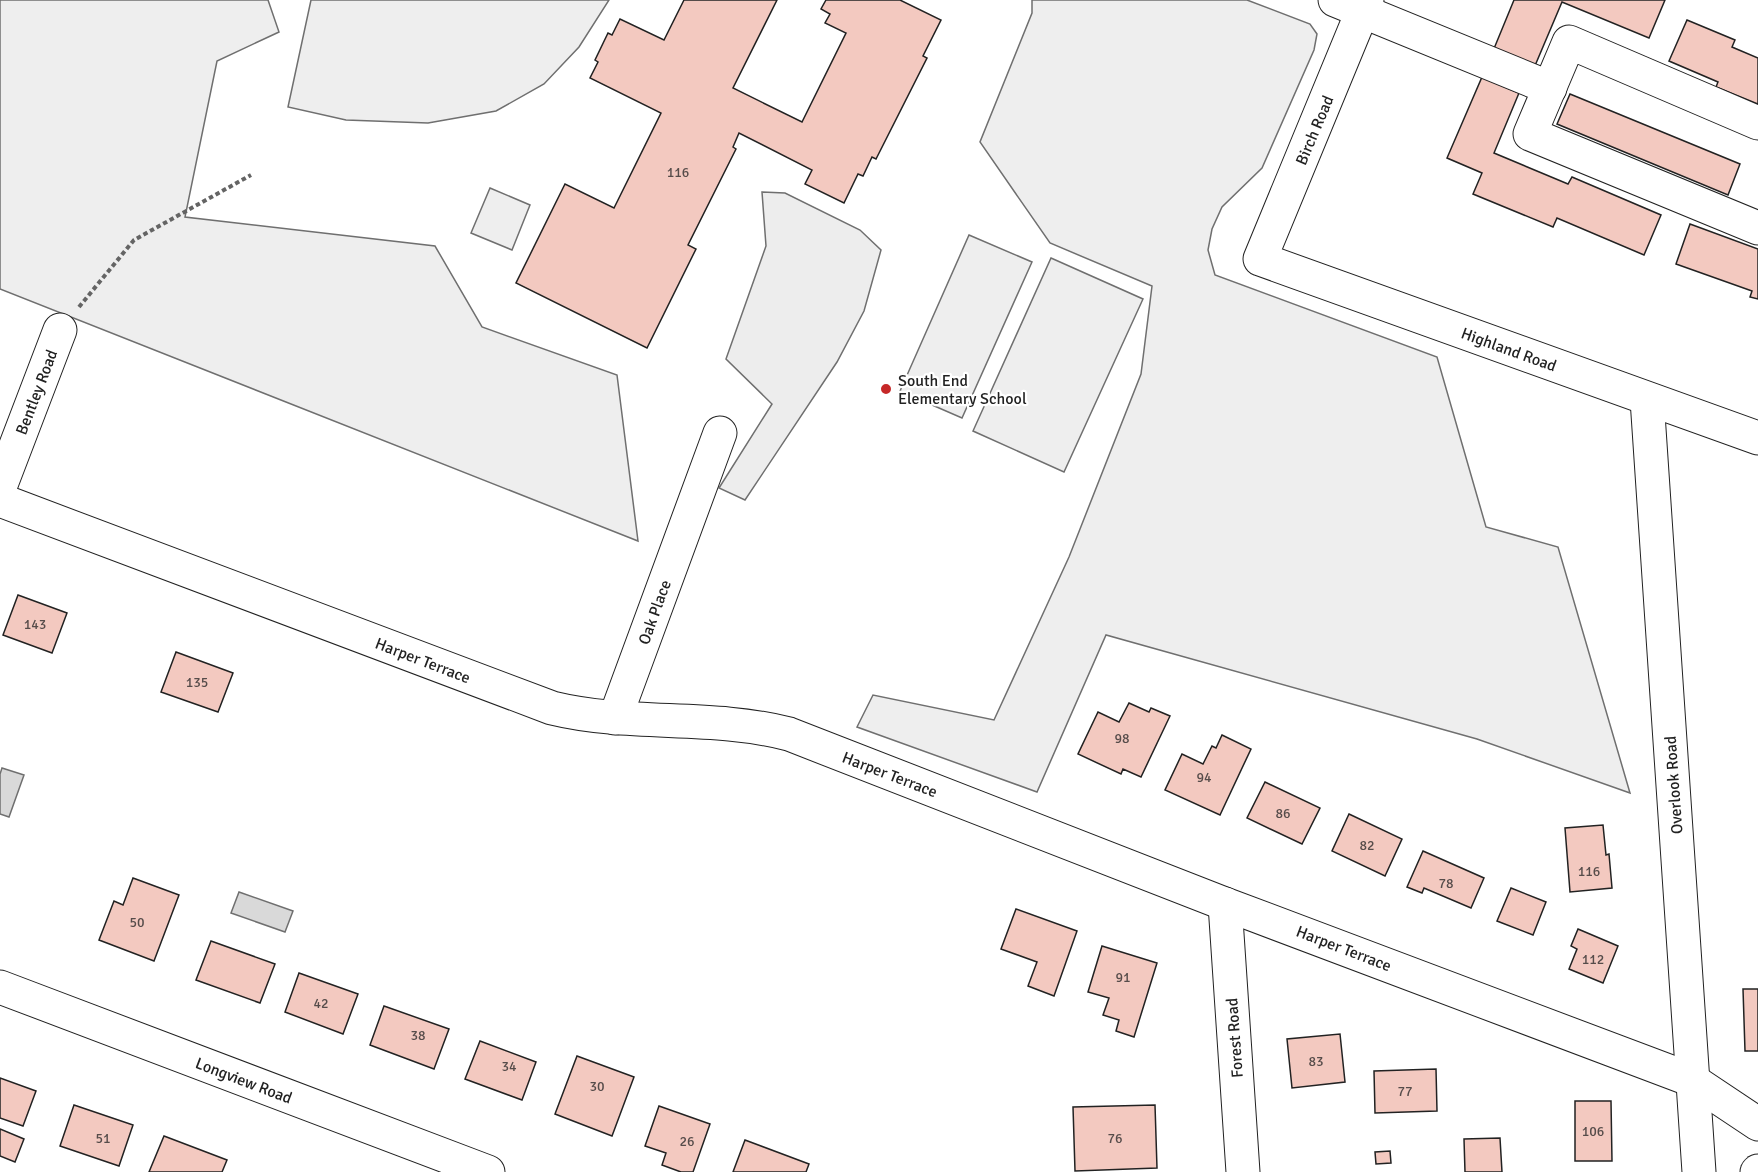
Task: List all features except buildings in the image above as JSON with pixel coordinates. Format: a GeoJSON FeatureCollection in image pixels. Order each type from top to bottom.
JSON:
{"type":"FeatureCollection","features":[{"type":"Feature","properties":{"kind":"street"},"geometry":{"type":"LineString","coordinates":[[1355,4],[1550,88]]}},
{"type":"Feature","properties":{"kind":"street","name":"Birch Road"},"geometry":{"type":"LineString","coordinates":[[1260,259],[1355,4]]}},
{"type":"Feature","properties":{"kind":"street"},"geometry":{"type":"LineString","coordinates":[[1758,123],[1569,42],[1530,134],[1758,228]]}},
{"type":"Feature","properties":{"kind":"street","name":"Highland Road"},"geometry":{"type":"LineString","coordinates":[[1260,259],[1758,438]]}},
{"type":"Feature","properties":{"kind":"street","name":"Bentley Road"},"geometry":{"type":"LineString","coordinates":[[0,487],[60,330]]}},
{"type":"Feature","properties":{"kind":"street","name":"Overlook Road"},"geometry":{"type":"LineString","coordinates":[[1647,399],[1699,1172]]}},
{"type":"Feature","properties":{"kind":"street","name":"Oak Place"},"geometry":{"type":"LineString","coordinates":[[615,718],[720,433]]}},
{"type":"Feature","properties":{"kind":"street","name":"Harper Terrace"},"geometry":{"type":"LineString","coordinates":[[0,500],[532,701],[573,713],[615,718],[747,725],[789,734],[1225,903],[1692,1080],[1758,1124]]}},
{"type":"Feature","properties":{"kind":"street","name":"Forest Road"},"geometry":{"type":"LineString","coordinates":[[1225,903],[1243,1172]]}},
{"type":"Feature","properties":{"kind":"street","name":"Longview Road"},"geometry":{"type":"LineString","coordinates":[[0,987],[488,1172]]}},
{"type":"Feature","properties":{"kind":"path"},"geometry":{"type":"LineString","coordinates":[[60,330],[134,240],[251,175]]}},
{"type":"Feature","properties":{"kind":"shaded area"},"geometry":{"type":"Polygon","coordinates":[[[0,0],[268,0],[279,32],[217,61],[185,217],[435,246],[482,327],[617,375],[638,541],[0,289],[0,0]]]}},
{"type":"Feature","properties":{"kind":"shaded area"},"geometry":{"type":"Polygon","coordinates":[[[311,0],[609,0],[579,47],[544,84],[496,111],[428,123],[346,120],[288,107],[311,0]]]}},
{"type":"Feature","properties":{"kind":"shaded area"},"geometry":{"type":"Polygon","coordinates":[[[1032,0],[1247,0],[1310,24],[1317,34],[1314,50],[1262,168],[1222,207],[1212,229],[1208,250],[1215,275],[1437,357],[1486,527],[1558,547],[1630,793],[1477,739],[1106,635],[1037,792],[857,727],[873,695],[994,720],[1069,557],[1141,374],[1152,286],[1050,243],[980,142],[1032,13],[1032,0]]]}},
{"type":"Feature","properties":{"kind":"shaded area"},"geometry":{"type":"Polygon","coordinates":[[[490,188],[530,205],[512,250],[471,233],[490,188]]]}},
{"type":"Feature","properties":{"kind":"shaded area"},"geometry":{"type":"Polygon","coordinates":[[[762,192],[785,193],[860,230],[881,250],[864,311],[837,362],[745,500],[719,488],[772,404],[726,359],[766,246],[762,192]]]}},
{"type":"Feature","properties":{"kind":"shaded area"},"geometry":{"type":"Polygon","coordinates":[[[969,235],[1032,262],[962,418],[900,391],[969,235]]]}},
{"type":"Feature","properties":{"kind":"shaded area"},"geometry":{"type":"Polygon","coordinates":[[[1051,258],[1143,299],[1064,472],[973,431],[1051,258]]]}},
{"type":"Feature","properties":{"kind":"shaded area"},"geometry":{"type":"Polygon","coordinates":[[[2,768],[24,775],[9,817],[0,814],[2,768]]]}},
{"type":"Feature","properties":{"kind":"shaded area"},"geometry":{"type":"Polygon","coordinates":[[[239,892],[293,911],[285,932],[231,913],[239,892]]]}},
{"type":"Feature","properties":{"kind":"place","name":"South End Elementary School"},"geometry":{"type":"Point","coordinates":[886,389]}}]}
